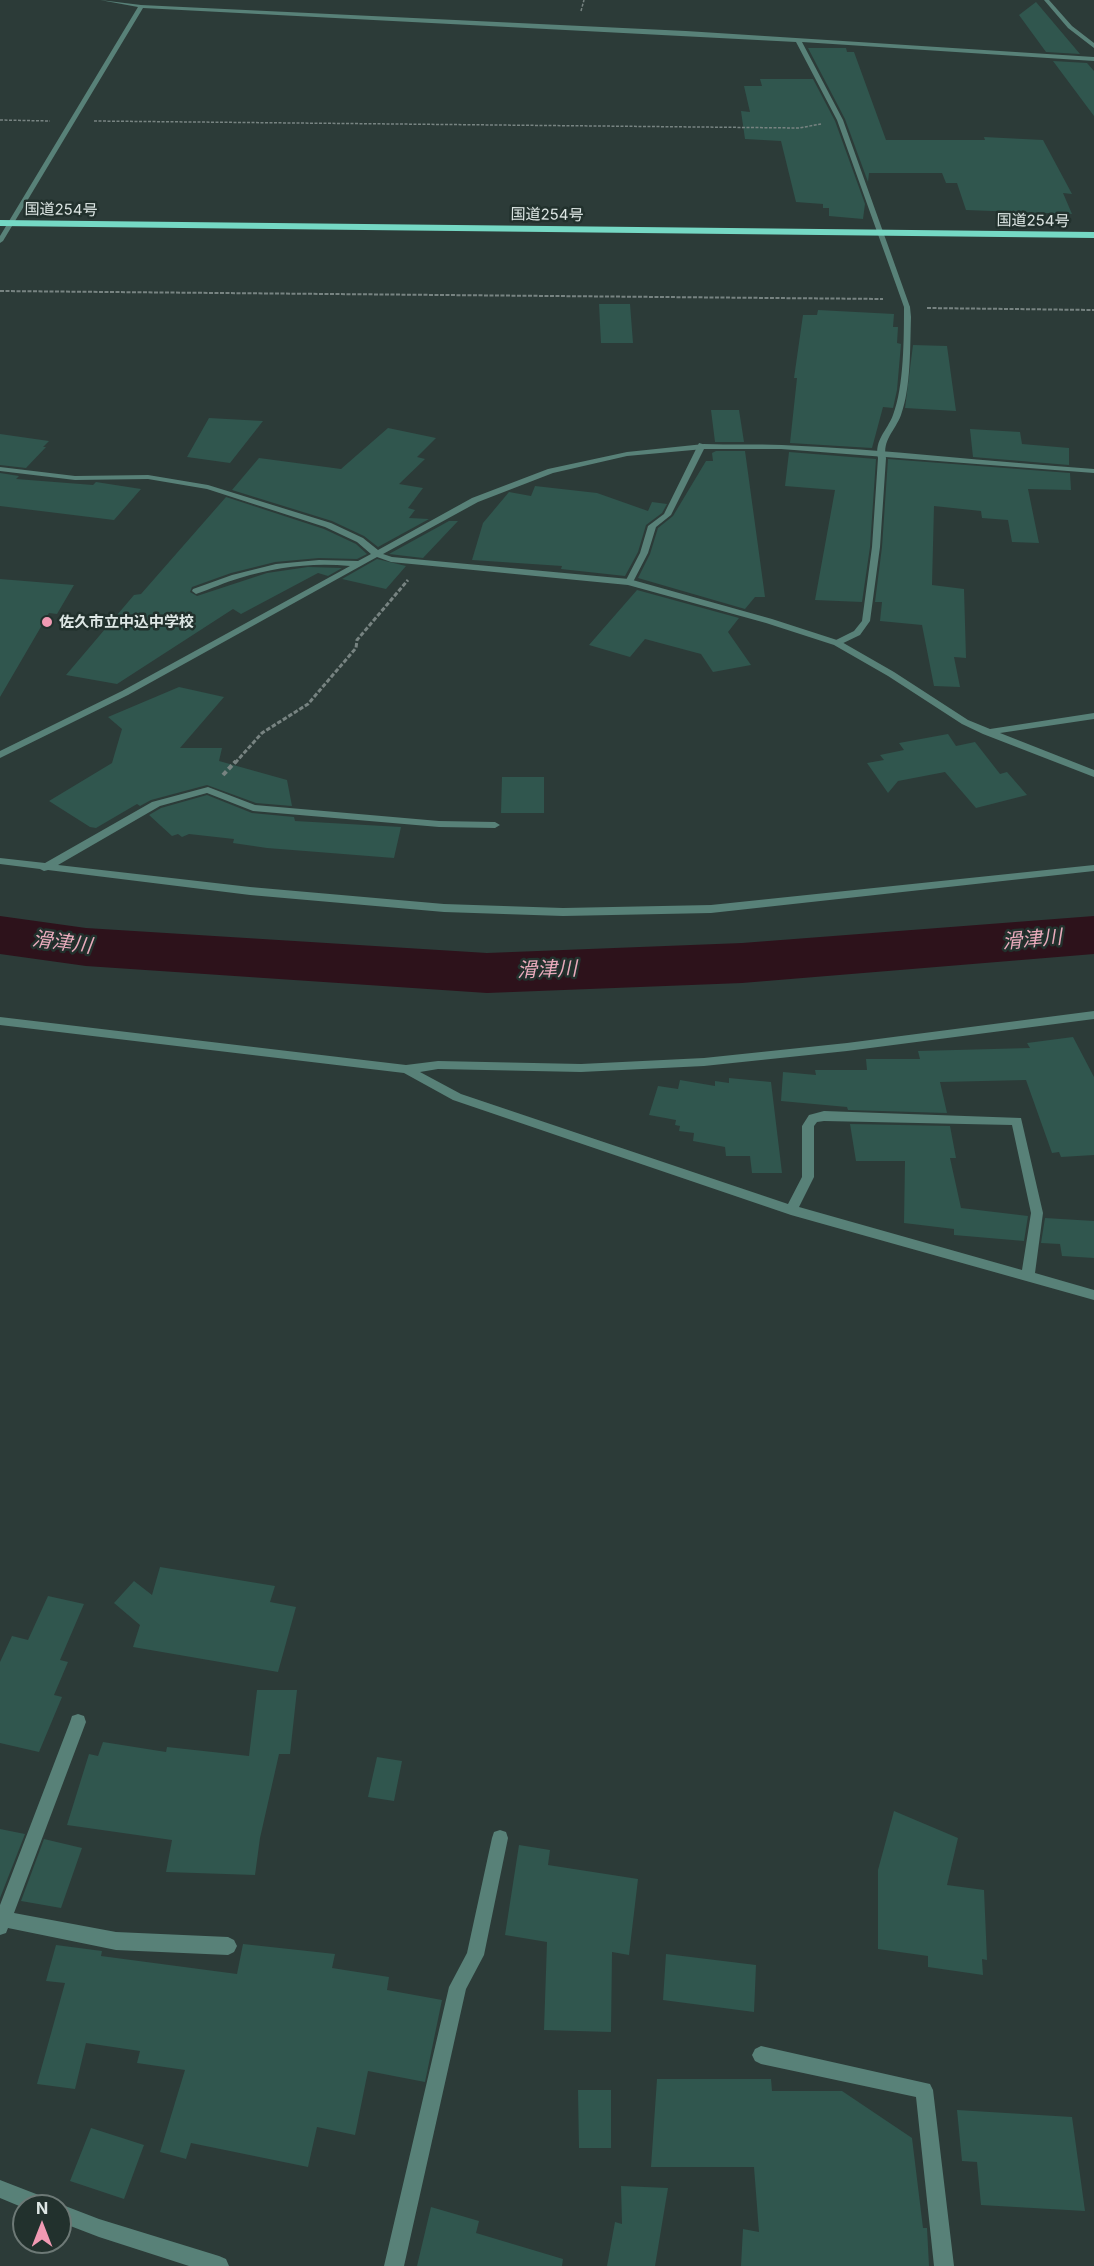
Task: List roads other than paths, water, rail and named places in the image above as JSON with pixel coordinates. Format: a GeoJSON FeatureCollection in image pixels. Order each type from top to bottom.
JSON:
{"type":"FeatureCollection","features":[{"type":"Feature","properties":{"kind":"highway","name":"国道254号"},"geometry":{"type":"LineString","coordinates":[[0,223],[1094,235]]}},
{"type":"Feature","properties":{"kind":"street"},"geometry":{"type":"LineString","coordinates":[[102,0],[141,6],[798,40],[1094,59]]}},
{"type":"Feature","properties":{"kind":"street"},"geometry":{"type":"LineString","coordinates":[[1046,0],[1070,27],[1094,46]]}},
{"type":"Feature","properties":{"kind":"street"},"geometry":{"type":"LineString","coordinates":[[0,241],[141,6]]}},
{"type":"Feature","properties":{"kind":"street"},"geometry":{"type":"LineString","coordinates":[[798,40],[840,120],[906,303],[901,400],[896,418],[885,433],[880,452],[882,458],[876,547],[866,621],[857,633],[837,643]]}},
{"type":"Feature","properties":{"kind":"street"},"geometry":{"type":"LineString","coordinates":[[629,582],[644,552],[652,526],[667,515],[702,445]]}},
{"type":"Feature","properties":{"kind":"street"},"geometry":{"type":"LineString","coordinates":[[2,751],[125,693],[475,500],[532,476],[627,453],[702,445],[880,452],[1094,471]]}},
{"type":"Feature","properties":{"kind":"street"},"geometry":{"type":"LineString","coordinates":[[0,469],[75,478],[148,477],[208,487],[328,525],[360,540],[378,555],[391,559],[629,582],[769,621],[837,643],[891,674],[965,722],[1094,774]]}},
{"type":"Feature","properties":{"kind":"street"},"geometry":{"type":"LineString","coordinates":[[196,591],[226,578],[310,562],[337,561],[360,564]]}},
{"type":"Feature","properties":{"kind":"street"},"geometry":{"type":"LineString","coordinates":[[986,732],[1094,716]]}},
{"type":"Feature","properties":{"kind":"street"},"geometry":{"type":"LineString","coordinates":[[44,867],[156,804],[208,790],[253,808],[439,824],[495,825]]}},
{"type":"Feature","properties":{"kind":"street"},"geometry":{"type":"LineString","coordinates":[[0,861],[250,891],[444,908],[563,912],[711,909],[1094,868]]}},
{"type":"Feature","properties":{"kind":"street"},"geometry":{"type":"LineString","coordinates":[[0,1021],[406,1069],[438,1065],[581,1068],[704,1062],[847,1047],[1094,1015]]}},
{"type":"Feature","properties":{"kind":"street"},"geometry":{"type":"LineString","coordinates":[[406,1069],[457,1097],[791,1210],[1094,1294]]}},
{"type":"Feature","properties":{"kind":"street"},"geometry":{"type":"LineString","coordinates":[[791,1210],[808,1177],[808,1126],[813,1118],[824,1116],[1017,1121],[1037,1213],[1028,1276]]}},
{"type":"Feature","properties":{"kind":"street"},"geometry":{"type":"LineString","coordinates":[[78,1722],[2,1923],[116,1941],[228,1946]]}},
{"type":"Feature","properties":{"kind":"street"},"geometry":{"type":"LineString","coordinates":[[394,2266],[458,1987],[475,1955],[500,1838]]}},
{"type":"Feature","properties":{"kind":"street"},"geometry":{"type":"LineString","coordinates":[[761,2055],[924,2090],[944,2266]]}},
{"type":"Feature","properties":{"kind":"street"},"geometry":{"type":"LineString","coordinates":[[72,2218],[219,2266]]}},
{"type":"Feature","properties":{"kind":"waterway","name":"滑津川"},"geometry":{"type":"LineString","coordinates":[[0,935],[86,947],[487,973],[742,963],[1094,935]]}},
{"type":"Feature","properties":{"kind":"place","name":"佐久市立中込中学校"},"geometry":{"type":"Point","coordinates":[47,622]}}]}
